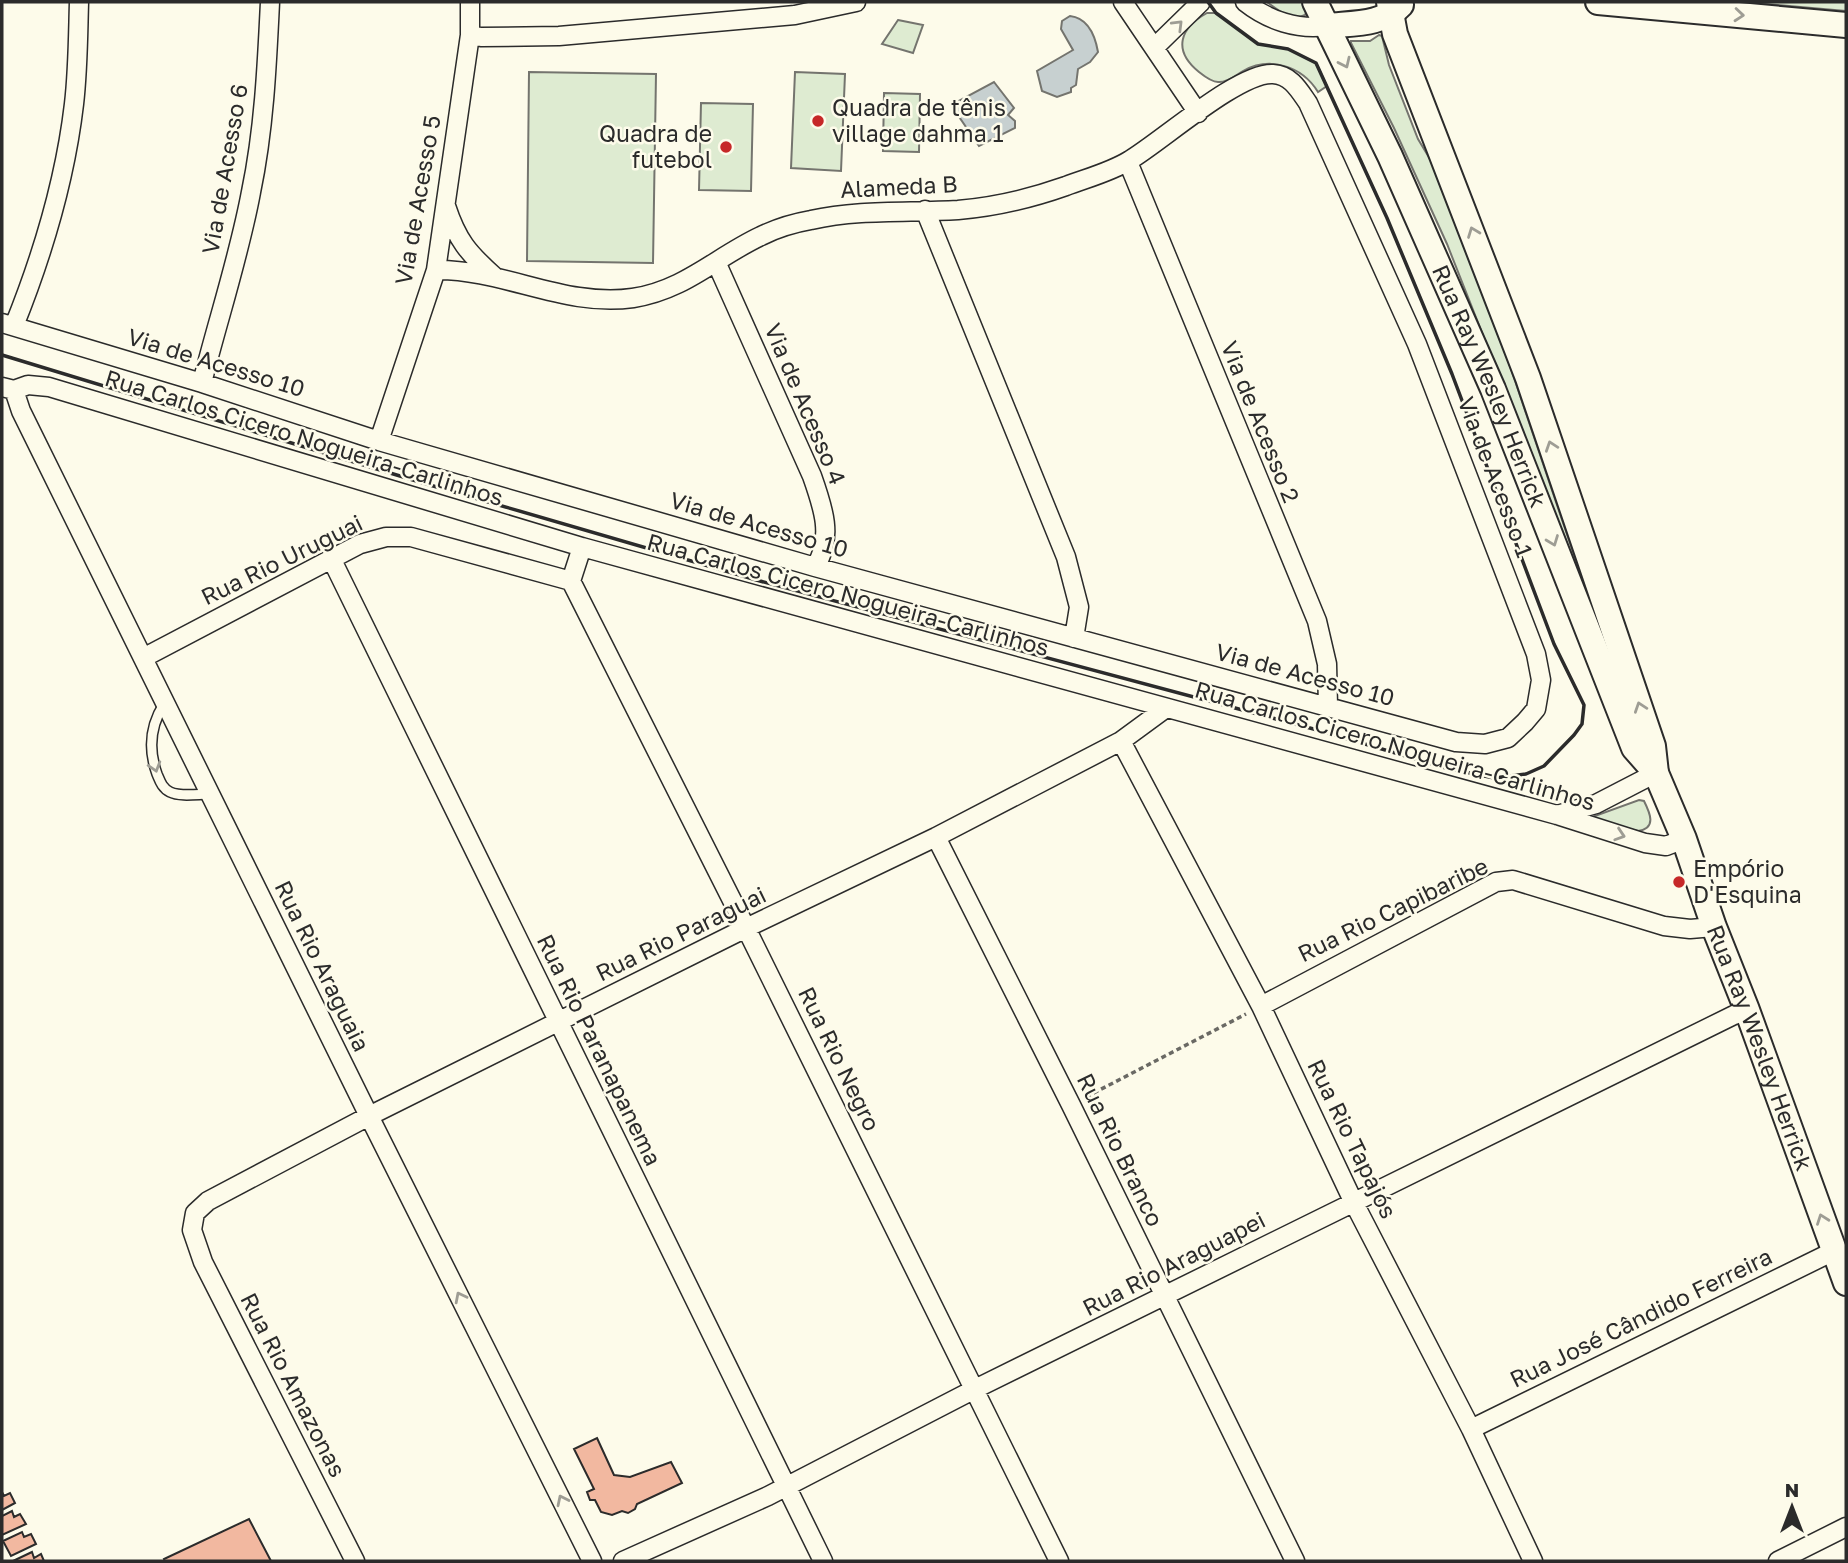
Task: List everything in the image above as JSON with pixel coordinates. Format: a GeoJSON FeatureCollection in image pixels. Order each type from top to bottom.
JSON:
{"type":"FeatureCollection","features":[{"type":"Feature","properties":{"kind":"street"},"geometry":{"type":"LineString","coordinates":[[8,325],[42,253],[63,175],[74,103],[79,2]]}},
{"type":"Feature","properties":{"kind":"street","name":"Via de Acesso 6"},"geometry":{"type":"LineString","coordinates":[[202,383],[252,191],[267,67],[270,2]]}},
{"type":"Feature","properties":{"kind":"street","name":"Via de Acesso 5"},"geometry":{"type":"LineString","coordinates":[[379,441],[436,270],[470,35],[470,2]]}},
{"type":"Feature","properties":{"kind":"street"},"geometry":{"type":"LineString","coordinates":[[470,35],[559,36],[795,15],[856,2]]}},
{"type":"Feature","properties":{"kind":"street"},"geometry":{"type":"LineString","coordinates":[[1123,2],[1198,113]]}},
{"type":"Feature","properties":{"kind":"street"},"geometry":{"type":"LineString","coordinates":[[1154,48],[1201,2]]}},
{"type":"Feature","properties":{"kind":"street"},"geometry":{"type":"LineString","coordinates":[[1245,2],[1270,18],[1309,28],[1372,21],[1394,6]]}},
{"type":"Feature","properties":{"kind":"street","name":"Rua Ray Wesley Herrick"},"geometry":{"type":"LineString","coordinates":[[1315,2],[1390,156],[1493,389],[1634,748],[1656,773]]}},
{"type":"Feature","properties":{"kind":"street"},"geometry":{"type":"LineString","coordinates":[[1598,2],[1846,26]]}},
{"type":"Feature","properties":{"kind":"street","name":"Rua Ray Wesley Herrick"},"geometry":{"type":"LineString","coordinates":[[1394,6],[1395,34],[1528,378],[1653,746],[1656,773],[1684,839],[1714,928],[1747,1010],[1846,1283]]}},
{"type":"Feature","properties":{"kind":"street","name":"Alameda B"},"geometry":{"type":"LineString","coordinates":[[436,270],[495,276],[579,298],[632,298],[672,288],[717,264],[762,235],[808,220],[858,211],[959,209],[1018,200],[1064,187],[1128,162],[1235,86],[1258,75],[1275,74],[1293,82]]}},
{"type":"Feature","properties":{"kind":"street","name":"Via de Acesso 1"},"geometry":{"type":"LineString","coordinates":[[1293,82],[1308,103],[1417,344],[1536,654],[1541,680],[1535,709],[1508,738]]}},
{"type":"Feature","properties":{"kind":"street","name":"Via de Acesso 2"},"geometry":{"type":"LineString","coordinates":[[1128,162],[1317,621],[1327,664],[1328,706]]}},
{"type":"Feature","properties":{"kind":"street","name":"Alameda B"},"geometry":{"type":"LineString","coordinates":[[444,203],[463,247],[495,276]]}},
{"type":"Feature","properties":{"kind":"street"},"geometry":{"type":"LineString","coordinates":[[925,211],[1066,557],[1079,607],[1074,638]]}},
{"type":"Feature","properties":{"kind":"street","name":"Via de Acesso 4"},"geometry":{"type":"LineString","coordinates":[[717,264],[812,476],[824,511],[826,544],[815,567]]}},
{"type":"Feature","properties":{"kind":"street","name":"Via de Acesso 10"},"geometry":{"type":"LineString","coordinates":[[8,325],[202,383],[379,441],[815,567],[1456,742],[1485,744],[1508,738]]}},
{"type":"Feature","properties":{"kind":"street","name":"Rua Carlos Cicero Nogueira-Carlinhos"},"geometry":{"type":"LineString","coordinates":[[8,388],[28,385],[49,387],[582,547],[1557,815],[1646,843],[1665,846],[1684,839]]}},
{"type":"Feature","properties":{"kind":"street","name":"Rua Rio Araguaia"},"geometry":{"type":"LineString","coordinates":[[8,388],[592,1561]]}},
{"type":"Feature","properties":{"kind":"street","name":"Rua Rio Uruguai"},"geometry":{"type":"LineString","coordinates":[[143,658],[360,544],[386,537],[411,537],[571,581]]}},
{"type":"Feature","properties":{"kind":"street"},"geometry":{"type":"LineString","coordinates":[[571,581],[582,547]]}},
{"type":"Feature","properties":{"kind":"street","name":"Rua Rio Paranapanema"},"geometry":{"type":"LineString","coordinates":[[332,560],[823,1561]]}},
{"type":"Feature","properties":{"kind":"street","name":"Rua Rio Negro"},"geometry":{"type":"LineString","coordinates":[[571,581],[1059,1561]]}},
{"type":"Feature","properties":{"kind":"street","name":"Rua Rio Paraguai"},"geometry":{"type":"LineString","coordinates":[[192,1230],[195,1213],[208,1201],[369,1116],[746,928],[936,837],[1121,741],[1166,708]]}},
{"type":"Feature","properties":{"kind":"street","name":"Rua Rio Tapajós"},"geometry":{"type":"LineString","coordinates":[[1121,741],[1261,1006],[1353,1201],[1471,1429],[1533,1561]]}},
{"type":"Feature","properties":{"kind":"street"},"geometry":{"type":"LineString","coordinates":[[1557,815],[1596,804],[1656,773]]}},
{"type":"Feature","properties":{"kind":"street","name":"Rua Rio Branco"},"geometry":{"type":"LineString","coordinates":[[936,837],[1295,1561]]}},
{"type":"Feature","properties":{"kind":"street","name":"Rua Rio Capibaribe"},"geometry":{"type":"LineString","coordinates":[[1261,1006],[1496,882],[1513,880],[1664,926],[1714,928]]}},
{"type":"Feature","properties":{"kind":"street","name":"Rua Rio Araguapei"},"geometry":{"type":"LineString","coordinates":[[623,1561],[787,1486],[1353,1201],[1747,1010]]}},
{"type":"Feature","properties":{"kind":"street","name":"Rua Rio Amazonas"},"geometry":{"type":"LineString","coordinates":[[192,1230],[203,1262],[355,1561]]}},
{"type":"Feature","properties":{"kind":"street","name":"Rua José Cândido Ferreira"},"geometry":{"type":"LineString","coordinates":[[1471,1429],[1834,1251]]}},
{"type":"Feature","properties":{"kind":"street"},"geometry":{"type":"LineString","coordinates":[[1778,1561],[1846,1527]]}},
{"type":"Feature","properties":{"kind":"lane"},"geometry":{"type":"LineString","coordinates":[[165,702],[156,720],[151,740],[153,761],[162,786],[171,793],[210,793]]}},
{"type":"Feature","properties":{"kind":"path"},"geometry":{"type":"LineString","coordinates":[[1071,1105],[1261,1006]]}},
{"type":"Feature","properties":{"kind":"green space"},"geometry":{"type":"Polygon","coordinates":[[[1267,2],[1304,2],[1307,10],[1305,15],[1300,17],[1290,16],[1267,2]]]}},
{"type":"Feature","properties":{"kind":"green space"},"geometry":{"type":"Polygon","coordinates":[[[1742,2],[1846,2],[1846,11],[1742,2]]]}},
{"type":"Feature","properties":{"kind":"green space"},"geometry":{"type":"Polygon","coordinates":[[[1207,13],[1216,13],[1258,44],[1288,49],[1316,63],[1327,86],[1318,92],[1294,70],[1274,64],[1253,67],[1221,82],[1208,78],[1190,64],[1183,48],[1185,32],[1207,13]]]}},
{"type":"Feature","properties":{"kind":"green space"},"geometry":{"type":"Polygon","coordinates":[[[898,20],[923,25],[913,53],[882,44],[898,20]]]}},
{"type":"Feature","properties":{"kind":"green space"},"geometry":{"type":"Polygon","coordinates":[[[1382,36],[1389,65],[1418,139],[1442,179],[1511,369],[1599,629],[1447,244],[1394,128],[1351,43],[1370,41],[1382,36]]]}},
{"type":"Feature","properties":{"kind":"green space"},"geometry":{"type":"Polygon","coordinates":[[[529,72],[656,74],[653,263],[527,261],[529,72]]]}},
{"type":"Feature","properties":{"kind":"green space","name":"Quadra de tênis village dahma 1"},"geometry":{"type":"Polygon","coordinates":[[[795,72],[845,74],[841,171],[791,168],[795,72]]]}},
{"type":"Feature","properties":{"kind":"green space"},"geometry":{"type":"Polygon","coordinates":[[[884,93],[920,94],[919,152],[883,151],[884,93]]]}},
{"type":"Feature","properties":{"kind":"green space","name":"Quadra de futebol"},"geometry":{"type":"Polygon","coordinates":[[[701,103],[753,104],[751,191],[699,190],[701,103]]]}},
{"type":"Feature","properties":{"kind":"green space"},"geometry":{"type":"Polygon","coordinates":[[[1639,800],[1644,801],[1650,815],[1650,823],[1644,829],[1638,831],[1594,821],[1592,817],[1639,800]]]}},
{"type":"Feature","properties":{"kind":"shaded area"},"geometry":{"type":"Polygon","coordinates":[[[1070,16],[1082,20],[1090,28],[1098,52],[1090,62],[1078,69],[1076,85],[1071,88],[1071,92],[1057,97],[1042,91],[1037,71],[1073,50],[1061,29],[1062,21],[1070,16]]]}},
{"type":"Feature","properties":{"kind":"shaded area"},"geometry":{"type":"Polygon","coordinates":[[[994,82],[1014,108],[1008,115],[1015,121],[1015,128],[979,146],[951,105],[994,82]]]}},
{"type":"Feature","properties":{"kind":"building"},"geometry":{"type":"Polygon","coordinates":[[[597,1438],[614,1475],[630,1477],[671,1462],[682,1483],[637,1504],[635,1509],[628,1513],[622,1511],[612,1515],[601,1512],[595,1500],[590,1500],[587,1492],[594,1489],[574,1449],[597,1438]]]}},
{"type":"Feature","properties":{"kind":"building"},"geometry":{"type":"Polygon","coordinates":[[[2,1492],[4,1496],[10,1493],[15,1503],[2,1510],[2,1492]]]}},
{"type":"Feature","properties":{"kind":"building"},"geometry":{"type":"Polygon","coordinates":[[[12,1511],[14,1517],[20,1514],[26,1524],[2,1535],[2,1516],[12,1511]]]}},
{"type":"Feature","properties":{"kind":"building"},"geometry":{"type":"Polygon","coordinates":[[[249,1519],[271,1561],[164,1559],[249,1519]]]}},
{"type":"Feature","properties":{"kind":"building"},"geometry":{"type":"Polygon","coordinates":[[[22,1532],[24,1537],[31,1534],[36,1544],[11,1556],[3,1541],[22,1532]]]}},
{"type":"Feature","properties":{"kind":"building"},"geometry":{"type":"Polygon","coordinates":[[[32,1552],[34,1558],[41,1554],[44,1561],[13,1561],[32,1552]]]}},
{"type":"Feature","properties":{"kind":"wall"},"geometry":{"type":"LineString","coordinates":[[2,355],[423,483],[760,581],[1321,731],[1446,768],[1494,778],[1526,774],[1544,766],[1574,735],[1582,724],[1584,705],[1554,644],[1452,374],[1387,218],[1316,63],[1288,49],[1258,44],[1216,13],[1208,2]]}},
{"type":"Feature","properties":{"kind":"place","name":"Quadra de tênis village dahma 1"},"geometry":{"type":"Point","coordinates":[818,121]}},
{"type":"Feature","properties":{"kind":"place","name":"Quadra de futebol"},"geometry":{"type":"Point","coordinates":[726,147]}},
{"type":"Feature","properties":{"kind":"place","name":"Empório D'Esquina"},"geometry":{"type":"Point","coordinates":[1679,882]}}]}
